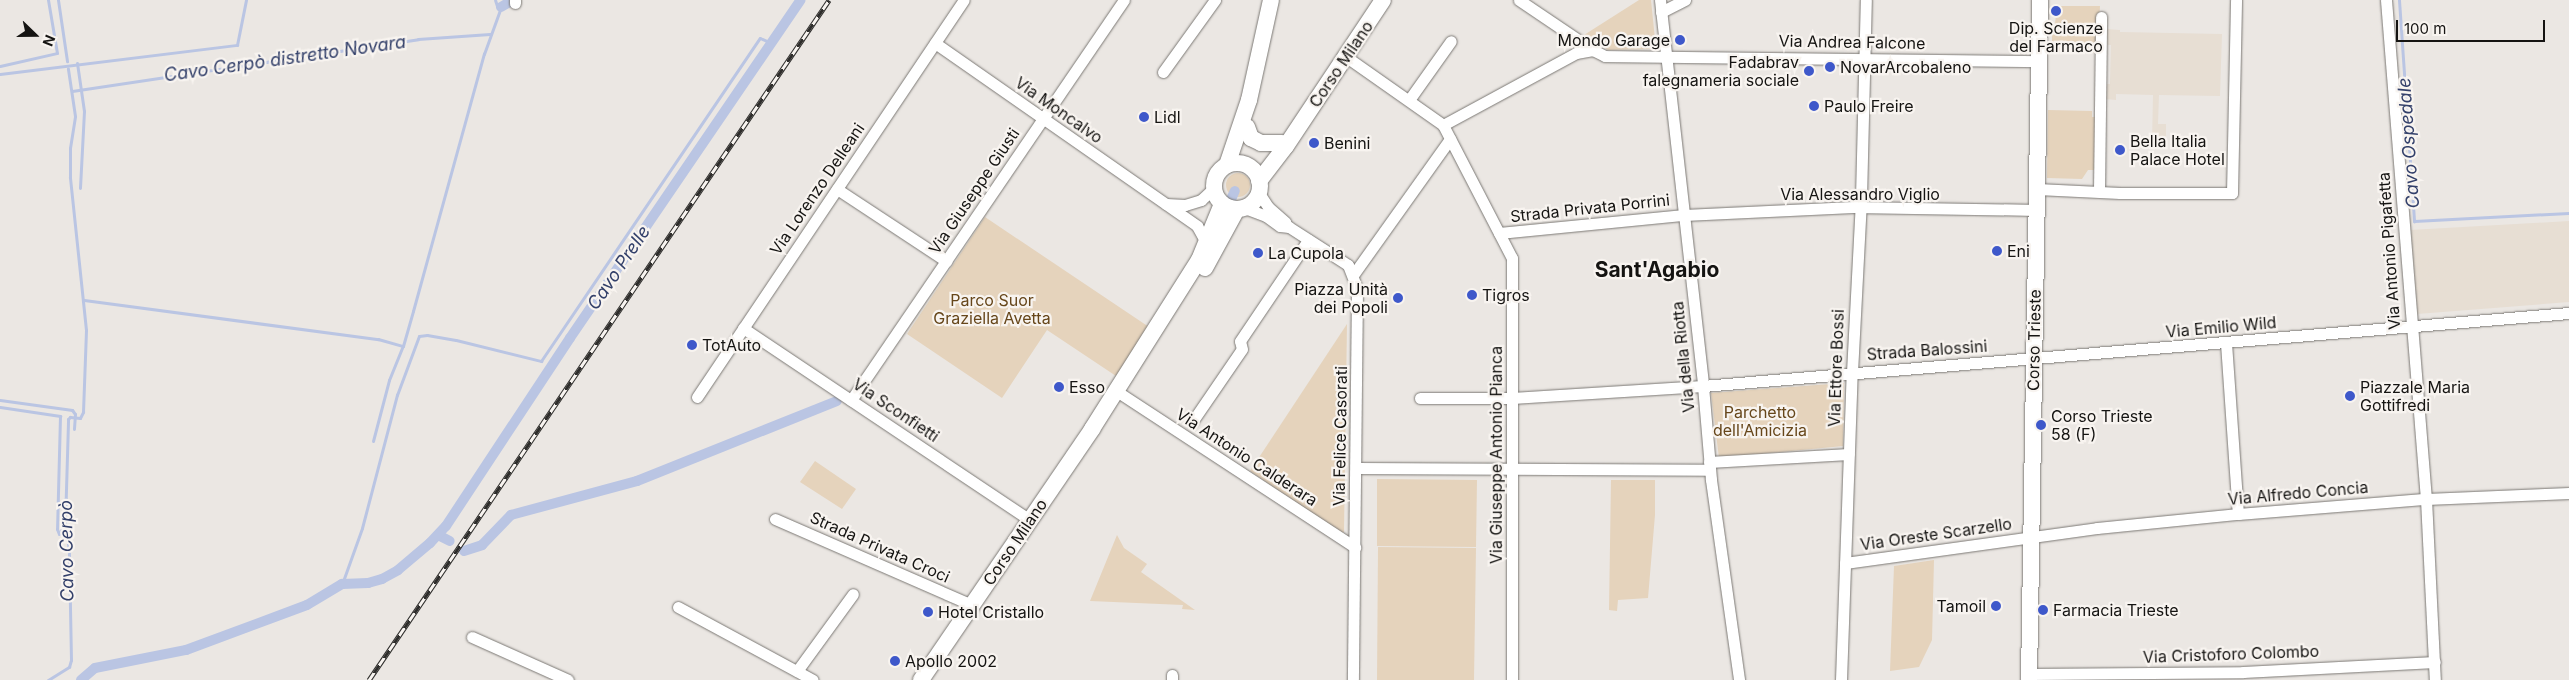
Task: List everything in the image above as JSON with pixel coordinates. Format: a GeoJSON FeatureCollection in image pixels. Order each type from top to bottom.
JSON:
{"type":"FeatureCollection","features":[{"type":"Feature","properties":{"kind":"main road","name":"Corso Milano"},"geometry":{"type":"LineString","coordinates":[[1228,202],[1253,203],[1259,187],[1272,166],[1383,0]]}},
{"type":"Feature","properties":{"kind":"main road","name":"Corso Trieste"},"geometry":{"type":"LineString","coordinates":[[2029,677],[2040,0]]}},
{"type":"Feature","properties":{"kind":"main road"},"geometry":{"type":"LineString","coordinates":[[1259,187],[1243,157],[1249,100],[1269,1]]}},
{"type":"Feature","properties":{"kind":"main road"},"geometry":{"type":"LineString","coordinates":[[1243,157],[1249,100]]}},
{"type":"Feature","properties":{"kind":"main road"},"geometry":{"type":"LineString","coordinates":[[1247,127],[1251,138],[1260,143],[1267,145],[1282,143]]}},
{"type":"Feature","properties":{"kind":"main road","name":"Corso Milano"},"geometry":{"type":"LineString","coordinates":[[1243,157],[1258,164],[1298,128]]}},
{"type":"Feature","properties":{"kind":"main road"},"geometry":{"type":"LineString","coordinates":[[1220,226],[1228,202],[1216,176],[1227,165],[1243,157]]}},
{"type":"Feature","properties":{"kind":"main road","name":"Corso Milano"},"geometry":{"type":"LineString","coordinates":[[921,680],[1092,429],[1199,260],[1206,242],[1220,226]]}},
{"type":"Feature","properties":{"kind":"main road","name":"Corso Milano"},"geometry":{"type":"LineString","coordinates":[[1092,429],[1121,394],[1208,264],[1220,226]]}},
{"type":"Feature","properties":{"kind":"main road"},"geometry":{"type":"LineString","coordinates":[[1121,394],[1119,391],[1200,265],[1199,260]]}},
{"type":"Feature","properties":{"kind":"street","name":"Via Lorenzo Delleani"},"geometry":{"type":"LineString","coordinates":[[697,396],[964,0]]}},
{"type":"Feature","properties":{"kind":"street","name":"Via Giuseppe Giusti"},"geometry":{"type":"LineString","coordinates":[[851,400],[1124,0]]}},
{"type":"Feature","properties":{"kind":"street"},"geometry":{"type":"LineString","coordinates":[[1163,72],[1215,0]]}},
{"type":"Feature","properties":{"kind":"street"},"geometry":{"type":"LineString","coordinates":[[1520,0],[1593,50]]}},
{"type":"Feature","properties":{"kind":"street"},"geometry":{"type":"LineString","coordinates":[[1660,6],[1684,0]]}},
{"type":"Feature","properties":{"kind":"street","name":"Via Ettore Bossi"},"geometry":{"type":"LineString","coordinates":[[1841,680],[1860,208],[1866,0]]}},
{"type":"Feature","properties":{"kind":"street"},"geometry":{"type":"LineString","coordinates":[[2037,189],[2120,193],[2232,193],[2236,0]]}},
{"type":"Feature","properties":{"kind":"street","name":"Via Antonio Pigafetta"},"geometry":{"type":"LineString","coordinates":[[2386,0],[2426,499],[2436,680]]}},
{"type":"Feature","properties":{"kind":"street","name":"Via della Riotta"},"geometry":{"type":"LineString","coordinates":[[1660,6],[1664,55],[1703,386],[1710,466],[1739,680]]}},
{"type":"Feature","properties":{"kind":"street"},"geometry":{"type":"LineString","coordinates":[[2099,191],[2101,17]]}},
{"type":"Feature","properties":{"kind":"street"},"geometry":{"type":"LineString","coordinates":[[1409,100],[1451,41]]}},
{"type":"Feature","properties":{"kind":"street","name":"Via Moncalvo"},"geometry":{"type":"LineString","coordinates":[[935,43],[1197,226],[1206,242]]}},
{"type":"Feature","properties":{"kind":"street"},"geometry":{"type":"LineString","coordinates":[[1345,56],[1442,124],[1576,53],[1593,50]]}},
{"type":"Feature","properties":{"kind":"street","name":"Via Andrea Falcone"},"geometry":{"type":"LineString","coordinates":[[1593,50],[1605,56],[1664,55],[2039,60]]}},
{"type":"Feature","properties":{"kind":"street","name":"Via Giuseppe Antonio Pianca"},"geometry":{"type":"LineString","coordinates":[[1442,124],[1512,258],[1512,680]]}},
{"type":"Feature","properties":{"kind":"street"},"geometry":{"type":"LineString","coordinates":[[1259,187],[1268,207],[1284,220],[1289,227],[1348,265],[1353,275],[1450,139]]}},
{"type":"Feature","properties":{"kind":"street"},"geometry":{"type":"LineString","coordinates":[[836,189],[946,261]]}},
{"type":"Feature","properties":{"kind":"street"},"geometry":{"type":"LineString","coordinates":[[1167,205],[1228,202],[1266,216],[1280,226],[1289,227]]}},
{"type":"Feature","properties":{"kind":"street","name":"Via Alessandro Viglio"},"geometry":{"type":"LineString","coordinates":[[1684,215],[1860,208],[2036,210]]}},
{"type":"Feature","properties":{"kind":"street","name":"Strada Privata Porrini"},"geometry":{"type":"LineString","coordinates":[[1499,233],[1684,215]]}},
{"type":"Feature","properties":{"kind":"street"},"geometry":{"type":"LineString","coordinates":[[1192,422],[1242,349],[1240,341],[1308,240]]}},
{"type":"Feature","properties":{"kind":"street","name":"Via Felice Casorati"},"geometry":{"type":"LineString","coordinates":[[1353,275],[1357,288],[1358,314],[1353,680]]}},
{"type":"Feature","properties":{"kind":"street","name":"Via Emilio Wild"},"geometry":{"type":"LineString","coordinates":[[2034,359],[2569,313]]}},
{"type":"Feature","properties":{"kind":"street","name":"Via Sconfietti"},"geometry":{"type":"LineString","coordinates":[[743,328],[1030,520]]}},
{"type":"Feature","properties":{"kind":"street"},"geometry":{"type":"LineString","coordinates":[[2226,343],[2238,514]]}},
{"type":"Feature","properties":{"kind":"street","name":"Strada Balossini"},"geometry":{"type":"LineString","coordinates":[[1420,398],[1512,398],[1703,386],[1852,372],[2034,359]]}},
{"type":"Feature","properties":{"kind":"street","name":"Via Antonio Calderara"},"geometry":{"type":"LineString","coordinates":[[1121,394],[1355,547]]}},
{"type":"Feature","properties":{"kind":"street"},"geometry":{"type":"LineString","coordinates":[[1356,468],[1710,466],[1849,454]]}},
{"type":"Feature","properties":{"kind":"street","name":"Via Alfredo Concia"},"geometry":{"type":"LineString","coordinates":[[2031,537],[2238,514],[2426,499],[2569,493]]}},
{"type":"Feature","properties":{"kind":"street","name":"Strada Privata Croci"},"geometry":{"type":"LineString","coordinates":[[775,519],[972,605]]}},
{"type":"Feature","properties":{"kind":"street","name":"Via Oreste Scarzello"},"geometry":{"type":"LineString","coordinates":[[1845,563],[2031,537]]}},
{"type":"Feature","properties":{"kind":"street"},"geometry":{"type":"LineString","coordinates":[[797,672],[853,594]]}},
{"type":"Feature","properties":{"kind":"street"},"geometry":{"type":"LineString","coordinates":[[678,607],[813,680]]}},
{"type":"Feature","properties":{"kind":"street"},"geometry":{"type":"LineString","coordinates":[[472,637],[568,680]]}},
{"type":"Feature","properties":{"kind":"street","name":"Via Cristoforo Colombo"},"geometry":{"type":"LineString","coordinates":[[2029,677],[2242,672],[2434,662]]}},
{"type":"Feature","properties":{"kind":"shaded area"},"geometry":{"type":"Polygon","coordinates":[[[2106,29],[2120,30],[2120,32],[2222,34],[2220,96],[2159,95],[2158,124],[2166,124],[2166,142],[2152,141],[2153,95],[2116,94],[2116,100],[2105,99],[2105,84],[2110,84],[2111,45],[2105,45],[2106,29]]]}},
{"type":"Feature","properties":{"kind":"shaded area"},"geometry":{"type":"Polygon","coordinates":[[[2569,221],[2569,302],[2417,314],[2410,230],[2569,221]]]}},
{"type":"Feature","properties":{"kind":"green space"},"geometry":{"type":"Polygon","coordinates":[[[1639,0],[1651,0],[1656,49],[1608,50],[1584,35],[1639,0]]]}},
{"type":"Feature","properties":{"kind":"green space"},"geometry":{"type":"Polygon","coordinates":[[[2057,6],[2100,6],[2099,23],[2055,24],[2057,6]]]}},
{"type":"Feature","properties":{"kind":"green space"},"geometry":{"type":"Polygon","coordinates":[[[2052,30],[2097,31],[2097,53],[2052,51],[2052,30]]]}},
{"type":"Feature","properties":{"kind":"green space"},"geometry":{"type":"Polygon","coordinates":[[[2048,110],[2092,111],[2092,117],[2099,117],[2095,170],[2088,170],[2082,179],[2047,178],[2048,110]]]}},
{"type":"Feature","properties":{"kind":"green space"},"geometry":{"type":"Polygon","coordinates":[[[1238,173],[1243,174],[1249,180],[1249,190],[1243,196],[1238,197],[1233,196],[1227,190],[1226,185],[1227,180],[1233,174],[1238,173]]]}},
{"type":"Feature","properties":{"kind":"green space","name":"Parco Suor Graziella Avetta"},"geometry":{"type":"Polygon","coordinates":[[[985,217],[1149,327],[1116,376],[1047,330],[1002,398],[907,334],[985,217]]]}},
{"type":"Feature","properties":{"kind":"green space"},"geometry":{"type":"Polygon","coordinates":[[[1347,324],[1344,532],[1340,533],[1250,471],[1347,324]]]}},
{"type":"Feature","properties":{"kind":"green space","name":"Parchetto dell'Amicizia"},"geometry":{"type":"Polygon","coordinates":[[[1844,383],[1843,446],[1719,458],[1711,393],[1844,383]]]}},
{"type":"Feature","properties":{"kind":"green space"},"geometry":{"type":"Polygon","coordinates":[[[815,461],[856,489],[842,509],[800,482],[815,461]]]}},
{"type":"Feature","properties":{"kind":"green space"},"geometry":{"type":"Polygon","coordinates":[[[1377,479],[1477,480],[1476,547],[1377,546],[1377,479]]]}},
{"type":"Feature","properties":{"kind":"green space"},"geometry":{"type":"Polygon","coordinates":[[[1611,480],[1655,480],[1655,515],[1648,598],[1618,600],[1617,611],[1609,610],[1611,480]]]}},
{"type":"Feature","properties":{"kind":"green space"},"geometry":{"type":"Polygon","coordinates":[[[1117,535],[1124,548],[1147,564],[1141,572],[1195,610],[1182,609],[1183,605],[1090,601],[1117,535]]]}},
{"type":"Feature","properties":{"kind":"green space"},"geometry":{"type":"Polygon","coordinates":[[[1378,547],[1476,548],[1474,680],[1377,680],[1378,547]]]}},
{"type":"Feature","properties":{"kind":"green space"},"geometry":{"type":"Polygon","coordinates":[[[1934,560],[1932,640],[1919,667],[1890,671],[1894,566],[1934,560]]]}},
{"type":"Feature","properties":{"kind":"waterway"},"geometry":{"type":"LineString","coordinates":[[0,66],[57,53],[48,0]]}},
{"type":"Feature","properties":{"kind":"waterway"},"geometry":{"type":"LineString","coordinates":[[58,0],[67,61]]}},
{"type":"Feature","properties":{"kind":"waterway","name":"Cavo Cerpò distretto Novara"},"geometry":{"type":"LineString","coordinates":[[0,74],[237,45],[246,0]]}},
{"type":"Feature","properties":{"kind":"waterway","name":"Cavo Cerpò distretto Novara"},"geometry":{"type":"LineString","coordinates":[[373,441],[389,380],[403,346],[484,54],[501,7],[497,6],[495,0]]}},
{"type":"Feature","properties":{"kind":"waterway","name":"Cavo Cerpò distretto Novara"},"geometry":{"type":"LineString","coordinates":[[501,7],[513,0]]}},
{"type":"Feature","properties":{"kind":"waterway","name":"Cavo Prelle"},"geometry":{"type":"LineString","coordinates":[[81,680],[95,668],[186,650],[307,605],[342,584],[368,583],[382,579],[398,570],[430,543],[446,526],[570,338],[801,0]]}},
{"type":"Feature","properties":{"kind":"waterway","name":"Cavo Ospedale"},"geometry":{"type":"LineString","coordinates":[[2399,0],[2414,221],[2569,213]]}},
{"type":"Feature","properties":{"kind":"waterway","name":"Cavo Cerpò distretto Novara"},"geometry":{"type":"LineString","coordinates":[[72,91],[418,39],[490,34]]}},
{"type":"Feature","properties":{"kind":"waterway"},"geometry":{"type":"LineString","coordinates":[[342,584],[362,528],[397,395],[419,336],[427,335],[456,340],[541,361],[760,38],[771,43]]}},
{"type":"Feature","properties":{"kind":"waterway","name":"Cavo Cerpò distretto Novara"},"geometry":{"type":"LineString","coordinates":[[77,63],[84,111],[80,188]]}},
{"type":"Feature","properties":{"kind":"waterway","name":"Cavo Cerpò distretto Novara"},"geometry":{"type":"LineString","coordinates":[[48,680],[69,667],[71,660],[69,551],[65,523],[68,419],[70,417],[80,418],[83,412],[86,330],[70,177],[70,148],[75,116],[68,69]]}},
{"type":"Feature","properties":{"kind":"waterway"},"geometry":{"type":"LineString","coordinates":[[1225,213],[1235,191]]}},
{"type":"Feature","properties":{"kind":"waterway","name":"Cavo Cerpò distretto Novara"},"geometry":{"type":"LineString","coordinates":[[84,300],[378,339],[403,346]]}},
{"type":"Feature","properties":{"kind":"waterway","name":"Cavo Cerpò distretto Novara"},"geometry":{"type":"LineString","coordinates":[[0,400],[72,410],[75,414],[74,429]]}},
{"type":"Feature","properties":{"kind":"waterway"},"geometry":{"type":"LineString","coordinates":[[464,551],[482,545],[511,515],[637,481],[837,401]]}},
{"type":"Feature","properties":{"kind":"waterway","name":"Cavo Cerpò distretto Novara"},"geometry":{"type":"LineString","coordinates":[[0,407],[60,416],[57,529],[59,534],[64,526]]}},
{"type":"Feature","properties":{"kind":"waterway"},"geometry":{"type":"LineString","coordinates":[[438,535],[450,541]]}},
{"type":"Feature","properties":{"kind":"railway"},"geometry":{"type":"LineString","coordinates":[[369,680],[829,0]]}},
{"type":"Feature","properties":{"kind":"place","name":"Dip. Scienze del Farmaco"},"geometry":{"type":"Point","coordinates":[2056,11]}},
{"type":"Feature","properties":{"kind":"place","name":"Mondo Garage"},"geometry":{"type":"Point","coordinates":[1680,40]}},
{"type":"Feature","properties":{"kind":"place","name":"NovarArcobaleno"},"geometry":{"type":"Point","coordinates":[1830,67]}},
{"type":"Feature","properties":{"kind":"place","name":"Fadabrav falegnameria sociale"},"geometry":{"type":"Point","coordinates":[1809,71]}},
{"type":"Feature","properties":{"kind":"place","name":"Paulo Freire"},"geometry":{"type":"Point","coordinates":[1814,106]}},
{"type":"Feature","properties":{"kind":"place","name":"Lidl"},"geometry":{"type":"Point","coordinates":[1144,117]}},
{"type":"Feature","properties":{"kind":"place","name":"Benini"},"geometry":{"type":"Point","coordinates":[1314,143]}},
{"type":"Feature","properties":{"kind":"place","name":"Bella Italia Palace Hotel"},"geometry":{"type":"Point","coordinates":[2120,150]}},
{"type":"Feature","properties":{"kind":"place","name":"Eni"},"geometry":{"type":"Point","coordinates":[1997,251]}},
{"type":"Feature","properties":{"kind":"place","name":"La Cupola"},"geometry":{"type":"Point","coordinates":[1258,253]}},
{"type":"Feature","properties":{"kind":"place","name":"Tigros"},"geometry":{"type":"Point","coordinates":[1472,295]}},
{"type":"Feature","properties":{"kind":"place","name":"Piazza Unità dei Popoli"},"geometry":{"type":"Point","coordinates":[1398,298]}},
{"type":"Feature","properties":{"kind":"place","name":"TotAuto"},"geometry":{"type":"Point","coordinates":[692,345]}},
{"type":"Feature","properties":{"kind":"place","name":"Esso"},"geometry":{"type":"Point","coordinates":[1059,387]}},
{"type":"Feature","properties":{"kind":"place","name":"Piazzale Maria Gottifredi"},"geometry":{"type":"Point","coordinates":[2350,396]}},
{"type":"Feature","properties":{"kind":"place","name":"Corso Trieste 58 (F)"},"geometry":{"type":"Point","coordinates":[2041,425]}},
{"type":"Feature","properties":{"kind":"place","name":"Tamoil"},"geometry":{"type":"Point","coordinates":[1996,606]}},
{"type":"Feature","properties":{"kind":"place","name":"Farmacia Trieste"},"geometry":{"type":"Point","coordinates":[2043,610]}},
{"type":"Feature","properties":{"kind":"place","name":"Hotel Cristallo"},"geometry":{"type":"Point","coordinates":[928,612]}},
{"type":"Feature","properties":{"kind":"place","name":"Apollo 2002"},"geometry":{"type":"Point","coordinates":[895,661]}},
{"type":"Feature","properties":{"kind":"district","name":"Sant'Agabio"},"geometry":{"type":"Point","coordinates":[1657,270]}},
{"type":"Feature","properties":{"kind":"water label","name":"Cavo Cerpò"},"geometry":{"type":"Point","coordinates":[67,551]}}]}
